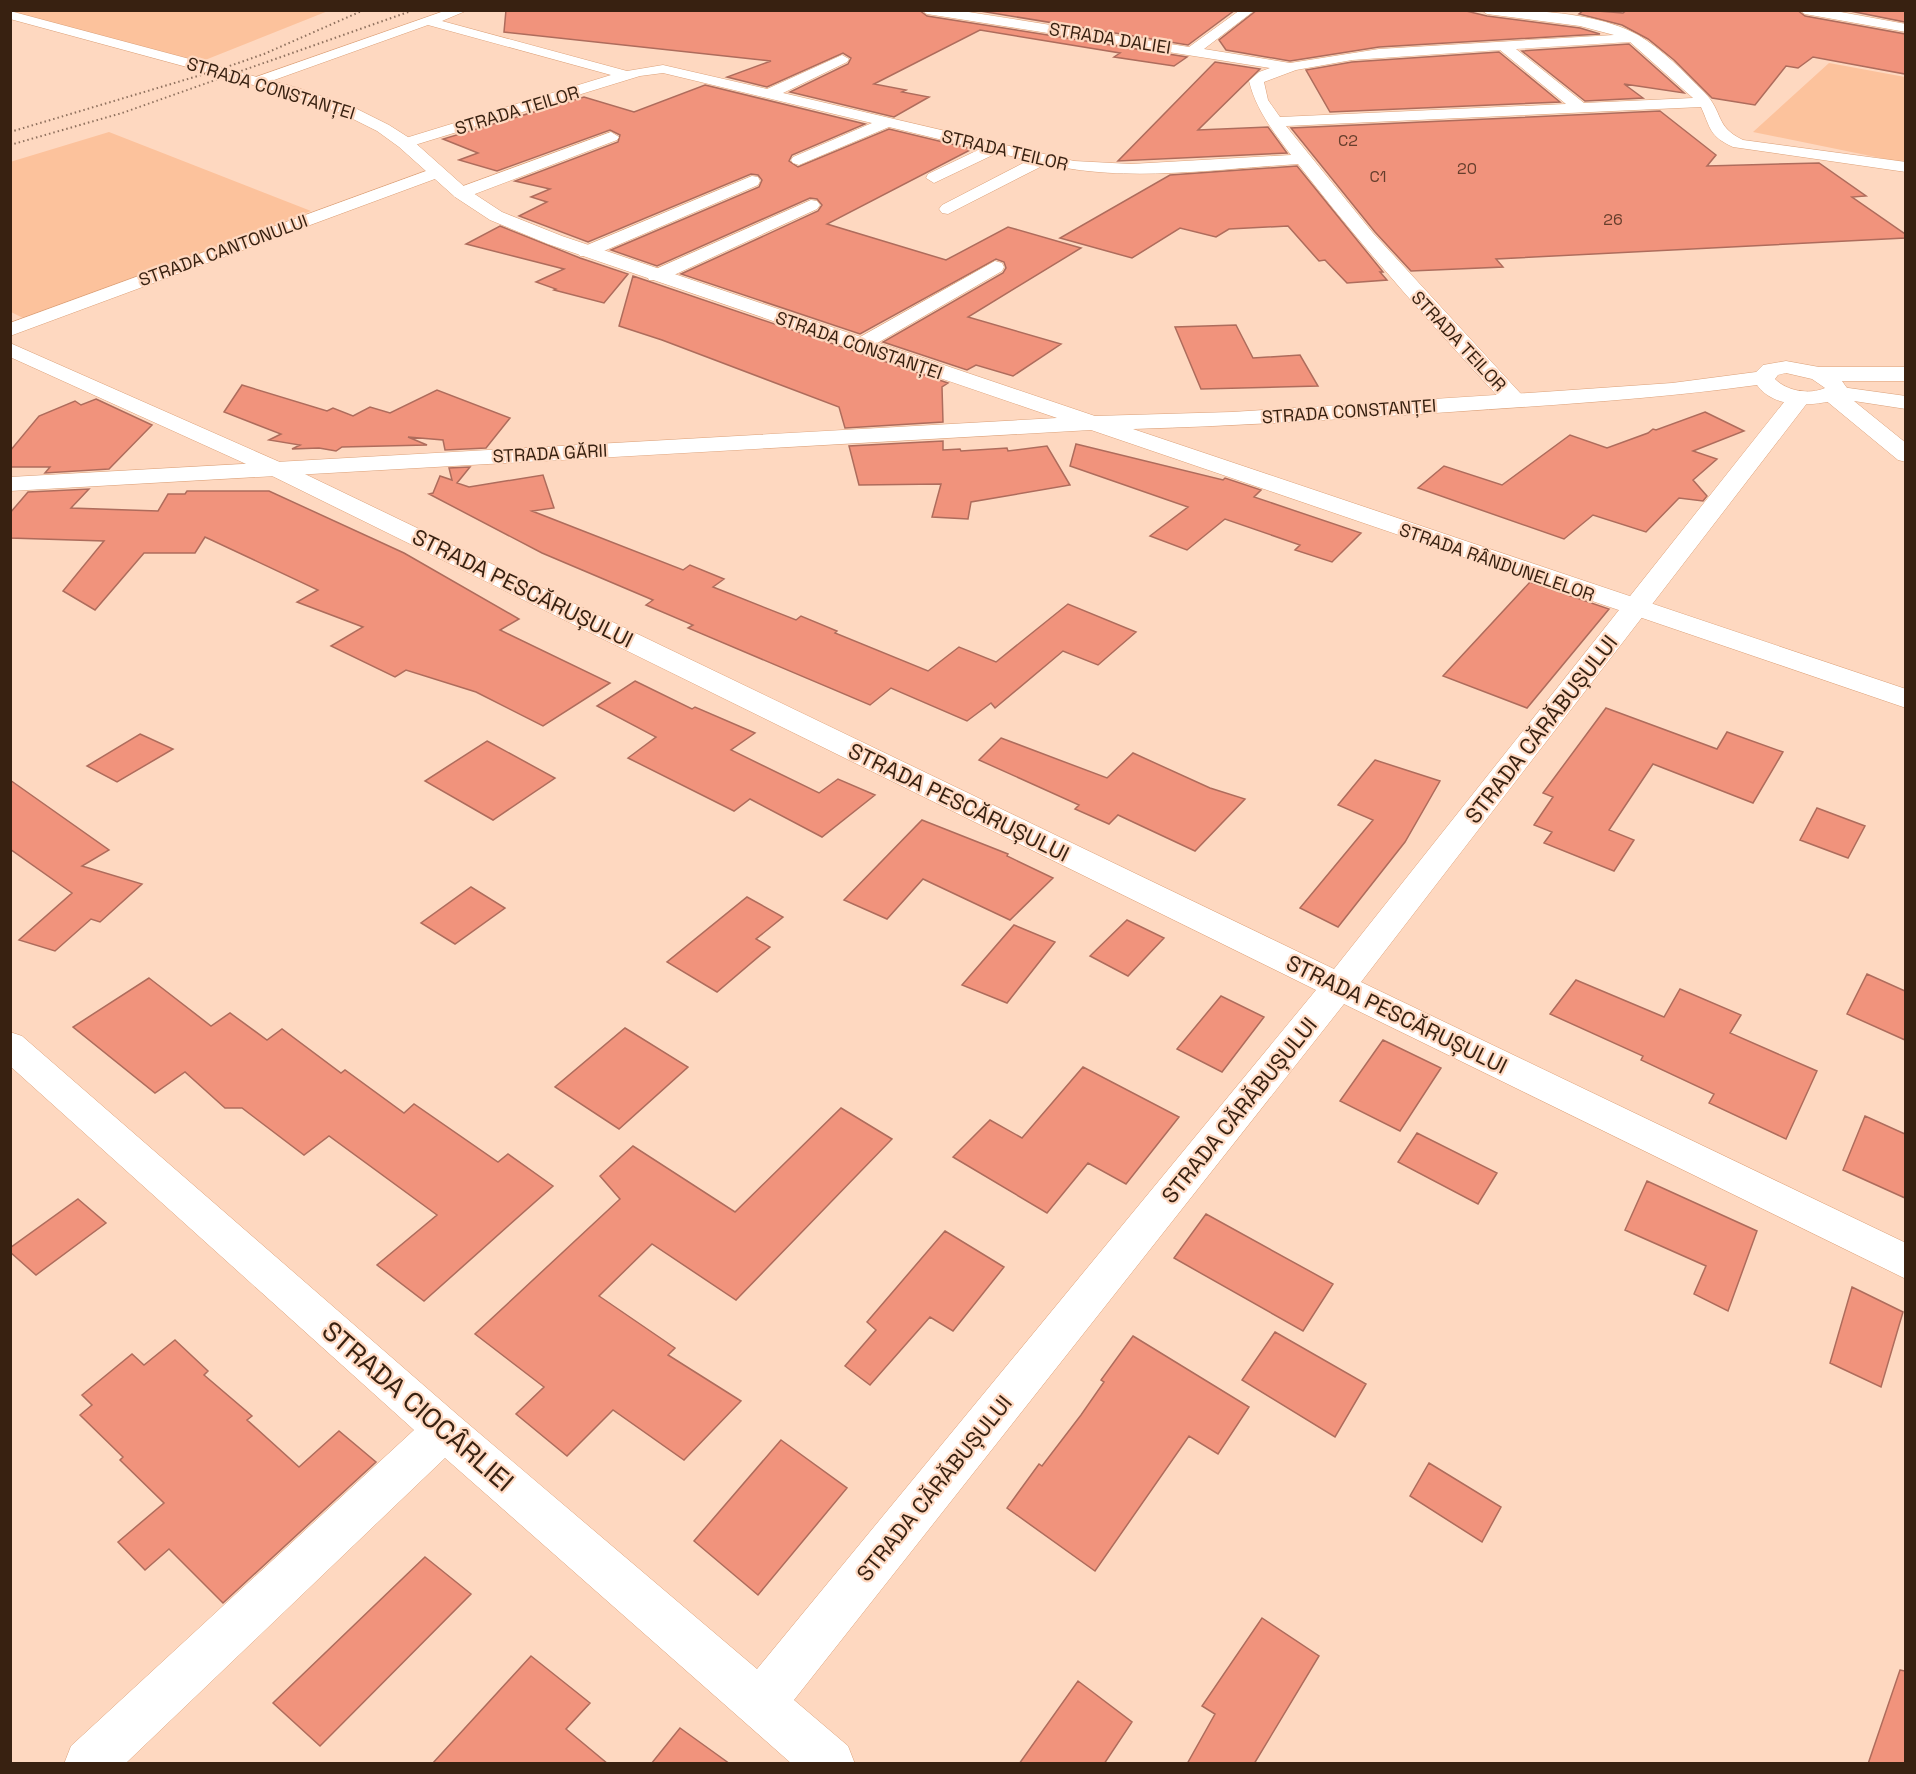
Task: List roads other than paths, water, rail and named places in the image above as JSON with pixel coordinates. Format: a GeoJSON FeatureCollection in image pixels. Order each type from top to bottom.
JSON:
{"type":"FeatureCollection","features":[{"type":"Feature","properties":{"kind":"street"},"geometry":{"type":"LineString","coordinates":[[258,81],[462,10]]}},
{"type":"Feature","properties":{"kind":"street","name":"STRADA DALIEI"},"geometry":{"type":"LineString","coordinates":[[927,10],[1293,68]]}},
{"type":"Feature","properties":{"kind":"street"},"geometry":{"type":"LineString","coordinates":[[1192,51],[1249,10]]}},
{"type":"Feature","properties":{"kind":"street"},"geometry":{"type":"LineString","coordinates":[[1487,10],[1588,24],[1634,38],[1705,102],[1718,133],[1739,144],[1905,167]]}},
{"type":"Feature","properties":{"kind":"street"},"geometry":{"type":"LineString","coordinates":[[1805,10],[1905,28]]}},
{"type":"Feature","properties":{"kind":"street","name":"STRADA CONSTANȚEI"},"geometry":{"type":"LineString","coordinates":[[10,15],[258,81],[347,110],[383,128],[405,143],[461,193],[496,216],[586,252],[1089,423],[1232,419],[1672,390],[1763,378],[1771,370],[1786,368],[1830,387]]}},
{"type":"Feature","properties":{"kind":"street"},"geometry":{"type":"LineString","coordinates":[[427,21],[626,75]]}},
{"type":"Feature","properties":{"kind":"street"},"geometry":{"type":"LineString","coordinates":[[1303,159],[1274,122],[1254,91],[1254,84],[1264,76],[1293,68],[1379,53],[1634,38]]}},
{"type":"Feature","properties":{"kind":"street"},"geometry":{"type":"LineString","coordinates":[[1505,47],[1581,108]]}},
{"type":"Feature","properties":{"kind":"street"},"geometry":{"type":"LineString","coordinates":[[770,93],[842,59]]}},
{"type":"Feature","properties":{"kind":"street","name":"STRADA TEILOR"},"geometry":{"type":"LineString","coordinates":[[405,143],[626,75],[663,69],[1074,166],[1131,170],[1303,159],[1453,337],[1514,400]]}},
{"type":"Feature","properties":{"kind":"street"},"geometry":{"type":"LineString","coordinates":[[1274,122],[1705,102]]}},
{"type":"Feature","properties":{"kind":"street"},"geometry":{"type":"LineString","coordinates":[[799,160],[889,122]]}},
{"type":"Feature","properties":{"kind":"street"},"geometry":{"type":"LineString","coordinates":[[461,193],[611,137]]}},
{"type":"Feature","properties":{"kind":"street"},"geometry":{"type":"LineString","coordinates":[[934,178],[994,148]]}},
{"type":"Feature","properties":{"kind":"street"},"geometry":{"type":"LineString","coordinates":[[948,209],[1042,160]]}},
{"type":"Feature","properties":{"kind":"street","name":"STRADA CANTONULUI"},"geometry":{"type":"LineString","coordinates":[[12,332],[437,172]]}},
{"type":"Feature","properties":{"kind":"street"},"geometry":{"type":"LineString","coordinates":[[586,252],[752,181]]}},
{"type":"Feature","properties":{"kind":"street"},"geometry":{"type":"LineString","coordinates":[[656,276],[811,205]]}},
{"type":"Feature","properties":{"kind":"street"},"geometry":{"type":"LineString","coordinates":[[860,345],[995,267]]}},
{"type":"Feature","properties":{"kind":"street","name":"STRADA PESCĂRUȘULUI"},"geometry":{"type":"LineString","coordinates":[[12,332],[274,468],[1905,1262]]}},
{"type":"Feature","properties":{"kind":"street"},"geometry":{"type":"LineString","coordinates":[[1672,390],[1821,398],[1830,387],[1905,375]]}},
{"type":"Feature","properties":{"kind":"street"},"geometry":{"type":"LineString","coordinates":[[1763,378],[1766,384],[1790,395]]}},
{"type":"Feature","properties":{"kind":"street"},"geometry":{"type":"LineString","coordinates":[[1830,387],[1905,403]]}},
{"type":"Feature","properties":{"kind":"street"},"geometry":{"type":"LineString","coordinates":[[1830,387],[1905,455]]}},
{"type":"Feature","properties":{"kind":"street","name":"STRADA CĂRĂBUȘULUI"},"geometry":{"type":"LineString","coordinates":[[760,1704],[1339,986],[1636,609],[1790,395]]}},
{"type":"Feature","properties":{"kind":"street"},"geometry":{"type":"LineString","coordinates":[[1221,467],[1207,456],[1205,448],[1208,438],[1232,419]]}},
{"type":"Feature","properties":{"kind":"street","name":"STRADA GĂRII"},"geometry":{"type":"LineString","coordinates":[[10,484],[1089,423]]}},
{"type":"Feature","properties":{"kind":"street","name":"STRADA RÂNDUNELELOR"},"geometry":{"type":"LineString","coordinates":[[1089,423],[1905,699]]}},
{"type":"Feature","properties":{"kind":"street","name":"STRADA CIOCÂRLIEI"},"geometry":{"type":"LineString","coordinates":[[10,1045],[444,1430],[830,1764]]}},
{"type":"Feature","properties":{"kind":"street"},"geometry":{"type":"LineString","coordinates":[[89,1764],[444,1430]]}},
{"type":"Feature","properties":{"kind":"railway"},"geometry":{"type":"LineString","coordinates":[[10,132],[218,70],[264,54],[364,10]]}},
{"type":"Feature","properties":{"kind":"railway"},"geometry":{"type":"LineString","coordinates":[[10,145],[122,113],[414,10]]}}]}
